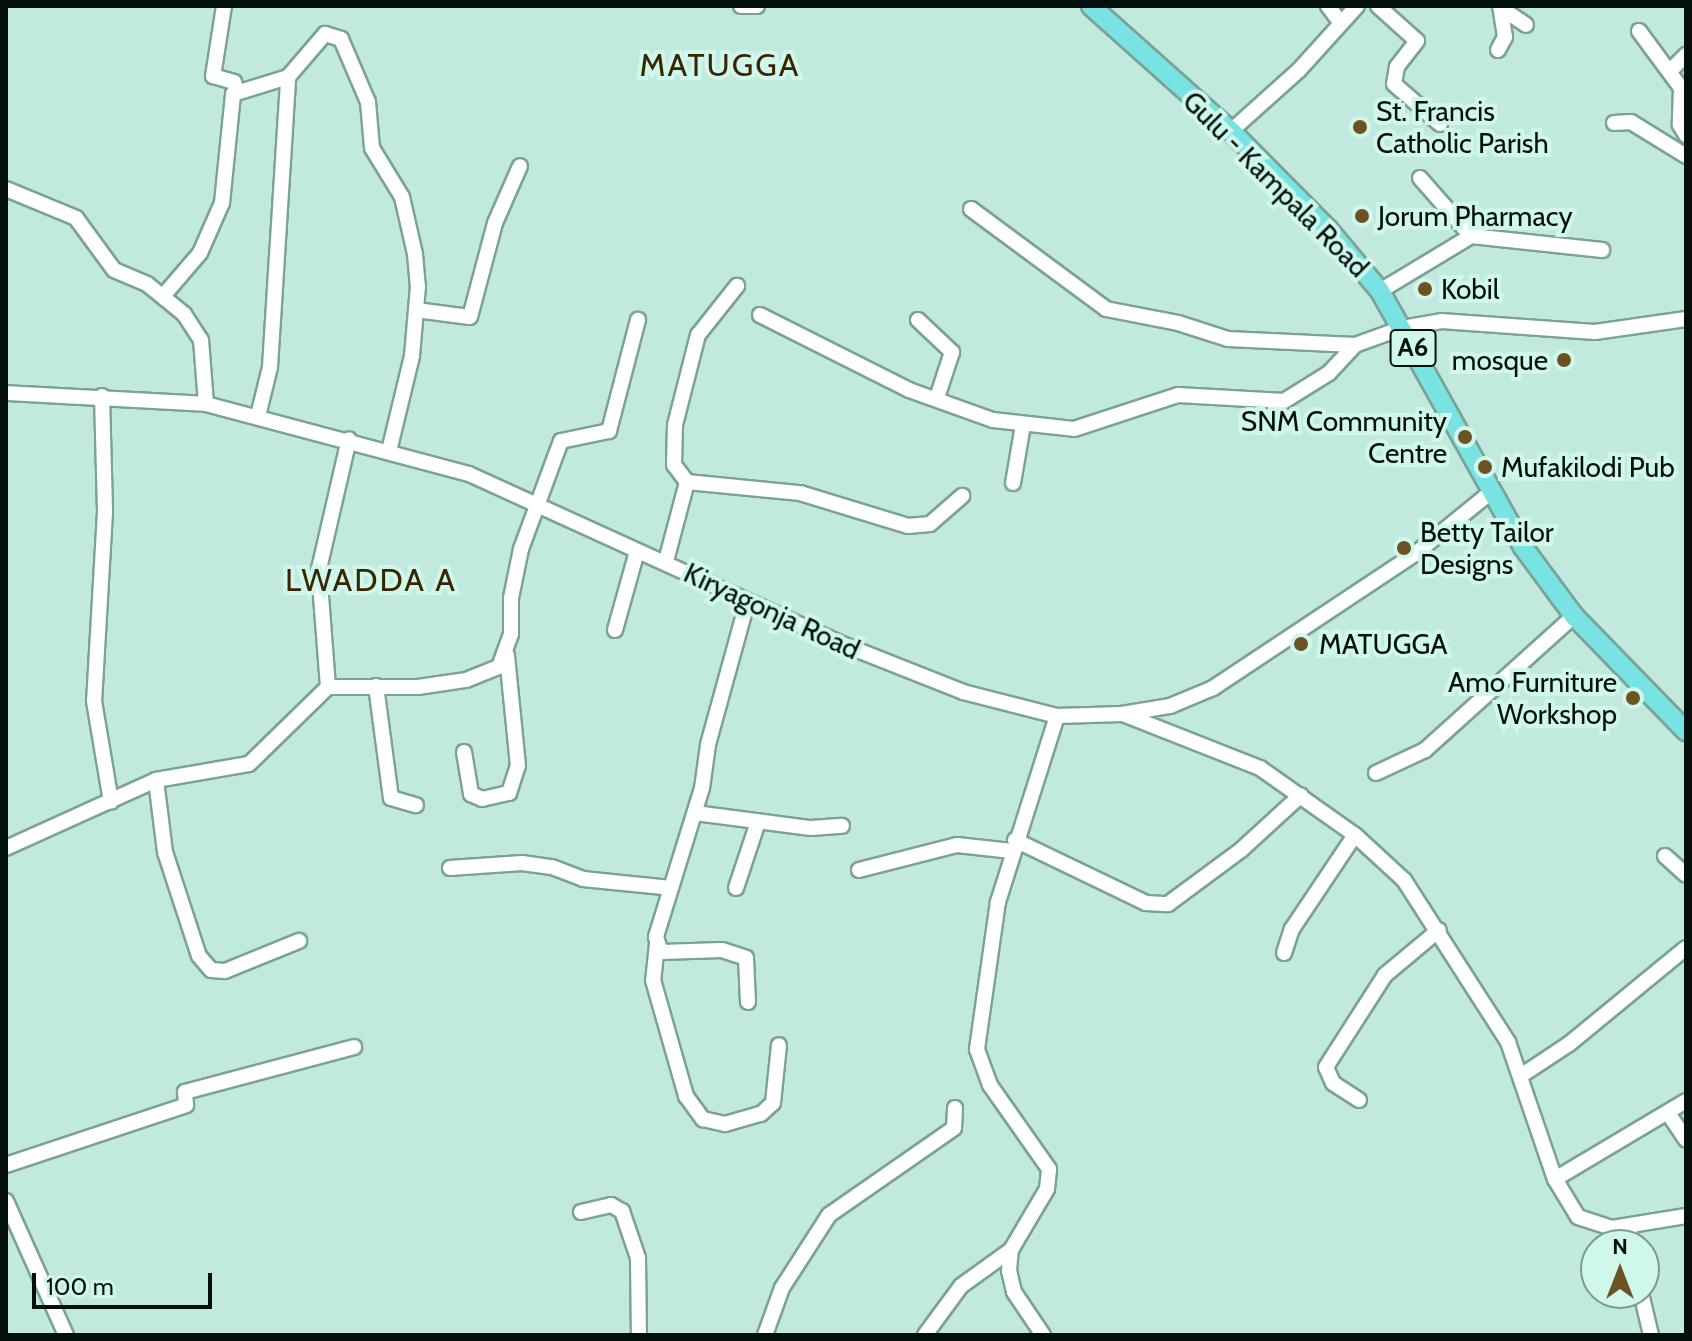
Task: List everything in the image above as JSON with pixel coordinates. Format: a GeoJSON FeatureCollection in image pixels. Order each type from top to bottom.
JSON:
{"type":"FeatureCollection","features":[{"type":"Feature","properties":{"kind":"main road","name":"Gulu - Kampala Road"},"geometry":{"type":"LineString","coordinates":[[1091,6],[1231,131],[1328,229],[1380,291],[1523,547],[1574,616],[1686,731]]}},
{"type":"Feature","properties":{"kind":"street"},"geometry":{"type":"LineString","coordinates":[[224,6],[213,76],[234,82],[237,91]]}},
{"type":"Feature","properties":{"kind":"street"},"geometry":{"type":"LineString","coordinates":[[741,6],[757,6]]}},
{"type":"Feature","properties":{"kind":"street"},"geometry":{"type":"LineString","coordinates":[[1328,6],[1341,23]]}},
{"type":"Feature","properties":{"kind":"street"},"geometry":{"type":"LineString","coordinates":[[1231,131],[1357,6]]}},
{"type":"Feature","properties":{"kind":"street"},"geometry":{"type":"LineString","coordinates":[[1378,6],[1417,41],[1397,67],[1394,84],[1440,124]]}},
{"type":"Feature","properties":{"kind":"street"},"geometry":{"type":"LineString","coordinates":[[1500,7],[1526,25]]}},
{"type":"Feature","properties":{"kind":"street"},"geometry":{"type":"LineString","coordinates":[[1498,50],[1505,37],[1500,7]]}},
{"type":"Feature","properties":{"kind":"street"},"geometry":{"type":"LineString","coordinates":[[1639,31],[1681,88],[1680,125],[1686,135]]}},
{"type":"Feature","properties":{"kind":"street"},"geometry":{"type":"LineString","coordinates":[[164,295],[200,253],[222,203],[229,104],[237,91],[288,77],[325,34],[341,39],[351,55],[368,102],[372,148],[402,197],[415,254],[416,310],[412,356],[389,451]]}},
{"type":"Feature","properties":{"kind":"street"},"geometry":{"type":"LineString","coordinates":[[1670,71],[1686,55]]}},
{"type":"Feature","properties":{"kind":"street"},"geometry":{"type":"LineString","coordinates":[[258,416],[270,367],[288,77]]}},
{"type":"Feature","properties":{"kind":"street"},"geometry":{"type":"LineString","coordinates":[[1614,123],[1631,122],[1686,156]]}},
{"type":"Feature","properties":{"kind":"street"},"geometry":{"type":"LineString","coordinates":[[416,310],[470,317],[495,223],[520,166]]}},
{"type":"Feature","properties":{"kind":"street"},"geometry":{"type":"LineString","coordinates":[[1420,178],[1471,236]]}},
{"type":"Feature","properties":{"kind":"street"},"geometry":{"type":"LineString","coordinates":[[6,189],[76,218],[114,270],[164,295],[201,340],[206,404]]}},
{"type":"Feature","properties":{"kind":"street"},"geometry":{"type":"LineString","coordinates":[[971,209],[1106,309],[1228,339],[1355,345],[1402,328],[1441,321],[1595,332],[1686,319]]}},
{"type":"Feature","properties":{"kind":"street"},"geometry":{"type":"LineString","coordinates":[[1380,291],[1471,236],[1602,250]]}},
{"type":"Feature","properties":{"kind":"street"},"geometry":{"type":"LineString","coordinates":[[737,286],[698,335],[675,425],[674,465],[687,482],[800,493],[908,526],[930,524],[962,496]]}},
{"type":"Feature","properties":{"kind":"street"},"geometry":{"type":"LineString","coordinates":[[760,315],[880,379],[993,420],[1074,429],[1178,395],[1284,401],[1329,373],[1355,345]]}},
{"type":"Feature","properties":{"kind":"street"},"geometry":{"type":"LineString","coordinates":[[464,752],[471,794],[482,799],[509,793],[518,766],[507,655],[516,573],[561,441],[609,431],[638,320]]}},
{"type":"Feature","properties":{"kind":"street"},"geometry":{"type":"LineString","coordinates":[[918,320],[952,352],[937,398]]}},
{"type":"Feature","properties":{"kind":"street","name":"Kiryagonja Road"},"geometry":{"type":"LineString","coordinates":[[6,393],[206,404],[349,439],[469,474],[637,551],[666,561],[747,603],[963,692],[1057,716],[1122,714],[1170,706],[1213,688],[1380,579],[1491,492]]}},
{"type":"Feature","properties":{"kind":"street"},"geometry":{"type":"LineString","coordinates":[[102,396],[105,512],[94,701],[111,802]]}},
{"type":"Feature","properties":{"kind":"street"},"geometry":{"type":"LineString","coordinates":[[1013,483],[1023,425]]}},
{"type":"Feature","properties":{"kind":"street"},"geometry":{"type":"LineString","coordinates":[[328,687],[319,569],[349,439]]}},
{"type":"Feature","properties":{"kind":"street"},"geometry":{"type":"LineString","coordinates":[[666,561],[687,482]]}},
{"type":"Feature","properties":{"kind":"street"},"geometry":{"type":"LineString","coordinates":[[615,630],[637,551]]}},
{"type":"Feature","properties":{"kind":"street"},"geometry":{"type":"LineString","coordinates":[[747,603],[695,813],[657,943],[653,980],[686,1096],[703,1119],[725,1124],[767,1109],[773,1103],[779,1045]]}},
{"type":"Feature","properties":{"kind":"street"},"geometry":{"type":"LineString","coordinates":[[1376,773],[1425,750],[1574,616]]}},
{"type":"Feature","properties":{"kind":"street"},"geometry":{"type":"LineString","coordinates":[[6,848],[156,780],[249,764],[328,687],[466,680],[488,674],[507,655]]}},
{"type":"Feature","properties":{"kind":"street"},"geometry":{"type":"LineString","coordinates":[[376,686],[391,798],[416,805]]}},
{"type":"Feature","properties":{"kind":"street"},"geometry":{"type":"LineString","coordinates":[[1122,714],[1260,768],[1355,835],[1404,880],[1494,1015],[1522,1075],[1555,1179],[1578,1217],[1612,1228],[1686,1216]]}},
{"type":"Feature","properties":{"kind":"street"},"geometry":{"type":"LineString","coordinates":[[925,1335],[961,1286],[1011,1250],[1047,1189],[1049,1169],[990,1085],[977,1049],[998,902],[1057,716]]}},
{"type":"Feature","properties":{"kind":"street"},"geometry":{"type":"LineString","coordinates":[[156,780],[165,852],[199,956],[211,970],[225,971],[299,941]]}},
{"type":"Feature","properties":{"kind":"street"},"geometry":{"type":"LineString","coordinates":[[859,870],[957,845],[1014,845],[1146,903],[1168,904],[1241,850],[1301,795]]}},
{"type":"Feature","properties":{"kind":"street"},"geometry":{"type":"LineString","coordinates":[[695,813],[758,822],[842,826]]}},
{"type":"Feature","properties":{"kind":"street"},"geometry":{"type":"LineString","coordinates":[[736,888],[758,822]]}},
{"type":"Feature","properties":{"kind":"street"},"geometry":{"type":"LineString","coordinates":[[1284,953],[1292,929],[1355,835]]}},
{"type":"Feature","properties":{"kind":"street"},"geometry":{"type":"LineString","coordinates":[[1665,856],[1686,875]]}},
{"type":"Feature","properties":{"kind":"street"},"geometry":{"type":"LineString","coordinates":[[450,868],[522,863],[552,867],[583,879],[671,888]]}},
{"type":"Feature","properties":{"kind":"street"},"geometry":{"type":"LineString","coordinates":[[1359,1100],[1333,1083],[1326,1067],[1385,975],[1439,930]]}},
{"type":"Feature","properties":{"kind":"street"},"geometry":{"type":"LineString","coordinates":[[657,943],[661,952],[737,952],[746,958],[748,1002]]}},
{"type":"Feature","properties":{"kind":"street"},"geometry":{"type":"LineString","coordinates":[[1522,1075],[1569,1044],[1686,948]]}},
{"type":"Feature","properties":{"kind":"street"},"geometry":{"type":"LineString","coordinates":[[6,1165],[186,1105],[185,1092],[354,1047]]}},
{"type":"Feature","properties":{"kind":"street"},"geometry":{"type":"LineString","coordinates":[[1555,1179],[1686,1101]]}},
{"type":"Feature","properties":{"kind":"street"},"geometry":{"type":"LineString","coordinates":[[765,1335],[782,1288],[829,1215],[954,1128],[955,1108]]}},
{"type":"Feature","properties":{"kind":"street"},"geometry":{"type":"LineString","coordinates":[[1668,1113],[1686,1140]]}},
{"type":"Feature","properties":{"kind":"street"},"geometry":{"type":"LineString","coordinates":[[6,1201],[66,1335]]}},
{"type":"Feature","properties":{"kind":"street"},"geometry":{"type":"LineString","coordinates":[[581,1212],[611,1205],[622,1211],[638,1258],[639,1335]]}},
{"type":"Feature","properties":{"kind":"street"},"geometry":{"type":"LineString","coordinates":[[1011,1250],[1014,1292],[1043,1335]]}},
{"type":"Feature","properties":{"kind":"street"},"geometry":{"type":"LineString","coordinates":[[1645,1309],[1651,1335]]}},
{"type":"Feature","properties":{"kind":"place","name":"St. Francis Catholic Parish"},"geometry":{"type":"Point","coordinates":[1360,127]}},
{"type":"Feature","properties":{"kind":"place","name":"Jorum Pharmacy"},"geometry":{"type":"Point","coordinates":[1362,216]}},
{"type":"Feature","properties":{"kind":"place","name":"Kobil"},"geometry":{"type":"Point","coordinates":[1425,289]}},
{"type":"Feature","properties":{"kind":"place","name":"mosque"},"geometry":{"type":"Point","coordinates":[1564,360]}},
{"type":"Feature","properties":{"kind":"place","name":"SNM Community Centre"},"geometry":{"type":"Point","coordinates":[1465,437]}},
{"type":"Feature","properties":{"kind":"place","name":"Mufakilodi Pub"},"geometry":{"type":"Point","coordinates":[1485,467]}},
{"type":"Feature","properties":{"kind":"place","name":"Betty Tailor Designs"},"geometry":{"type":"Point","coordinates":[1404,548]}},
{"type":"Feature","properties":{"kind":"place","name":"MATUGGA"},"geometry":{"type":"Point","coordinates":[1301,644]}},
{"type":"Feature","properties":{"kind":"place","name":"Amo Furniture Workshop"},"geometry":{"type":"Point","coordinates":[1633,698]}},
{"type":"Feature","properties":{"kind":"district","name":"MATUGGA"},"geometry":{"type":"Point","coordinates":[720,65]}},
{"type":"Feature","properties":{"kind":"district","name":"LWADDA A"},"geometry":{"type":"Point","coordinates":[371,580]}}]}
